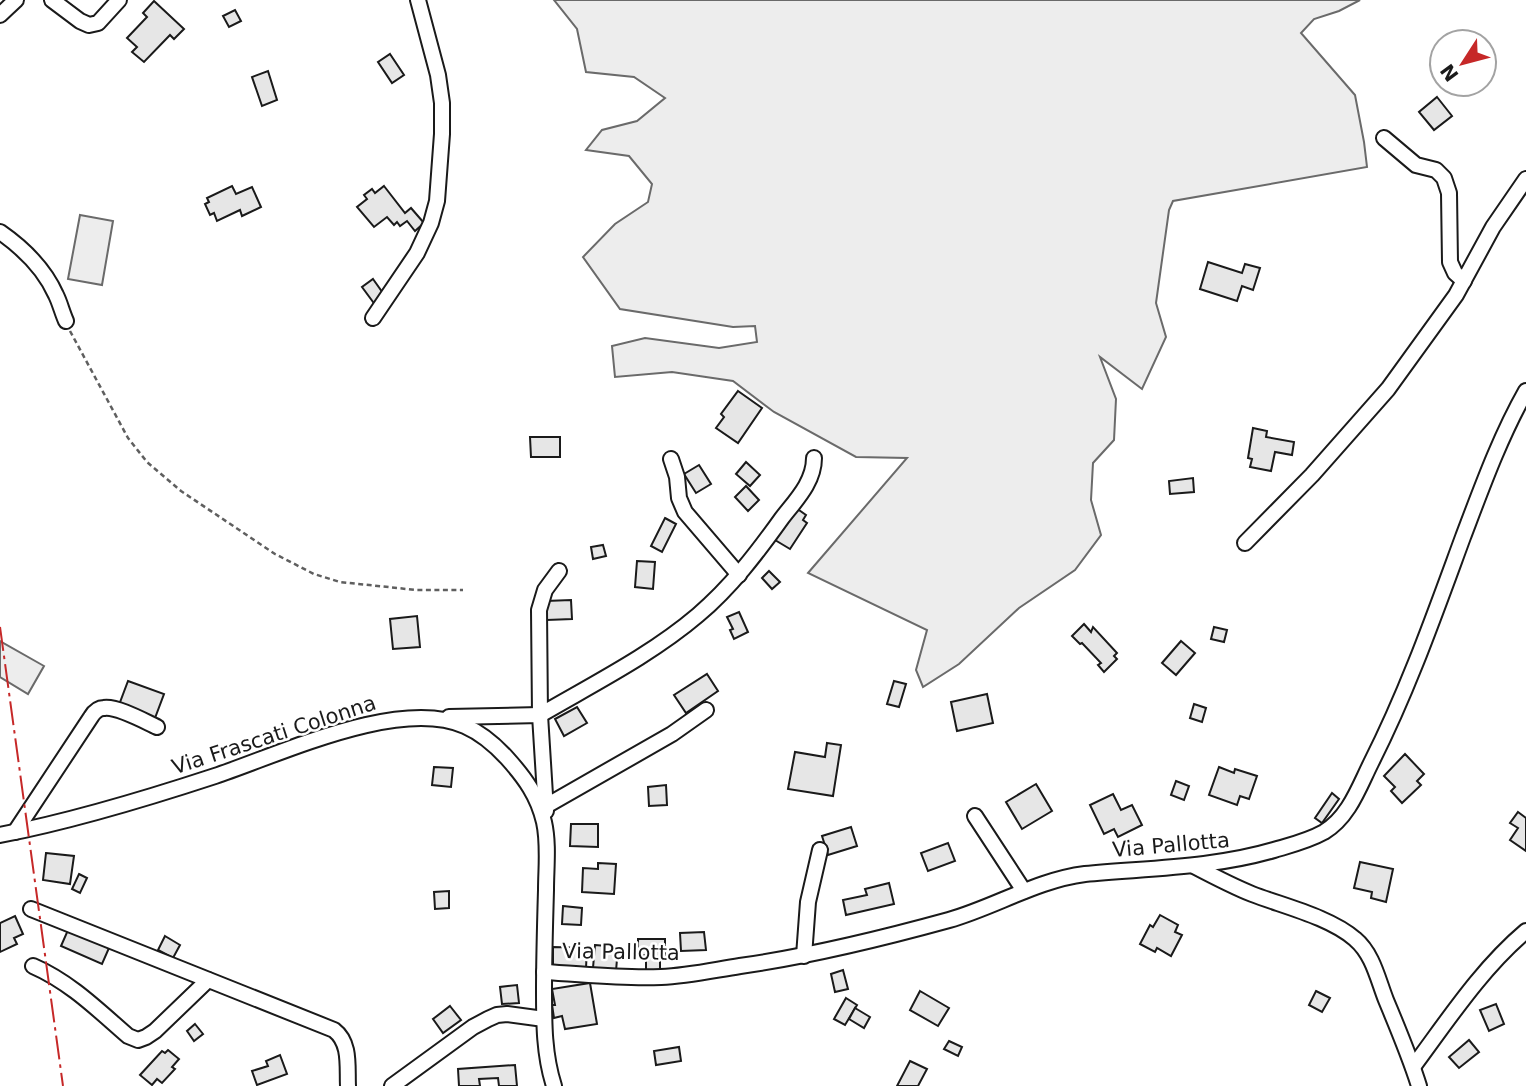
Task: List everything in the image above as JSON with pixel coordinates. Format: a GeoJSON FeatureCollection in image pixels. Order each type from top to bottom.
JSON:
{"type":"FeatureCollection","features":[{"type":"Feature","properties":{"kind":"street"},"geometry":{"type":"LineString","coordinates":[[0,15],[16,0]]}},
{"type":"Feature","properties":{"kind":"street"},"geometry":{"type":"LineString","coordinates":[[52,0],[89,25],[98,23],[119,0]]}},
{"type":"Feature","properties":{"kind":"street"},"geometry":{"type":"LineString","coordinates":[[373,318],[417,253],[431,223],[437,201],[442,103],[438,75],[418,0]]}},
{"type":"Feature","properties":{"kind":"street"},"geometry":{"type":"LineString","coordinates":[[1384,138],[1416,165],[1436,170],[1444,178],[1449,193],[1450,262],[1455,273],[1464,281]]}},
{"type":"Feature","properties":{"kind":"street"},"geometry":{"type":"LineString","coordinates":[[1245,543],[1312,475],[1380,399],[1453,299],[1483,243],[1526,179]]}},
{"type":"Feature","properties":{"kind":"street"},"geometry":{"type":"LineString","coordinates":[[0,232],[21,248],[39,268],[55,293],[65,321]]}},
{"type":"Feature","properties":{"kind":"street","name":"Via Pallotta"},"geometry":{"type":"LineString","coordinates":[[544,972],[632,977],[668,976],[804,956],[969,914],[1049,881],[1078,875],[1245,858],[1296,844],[1324,831],[1346,811],[1381,743],[1422,647],[1491,464],[1526,391]]}},
{"type":"Feature","properties":{"kind":"street"},"geometry":{"type":"LineString","coordinates":[[408,718],[540,715],[653,649],[710,605],[739,575],[809,481],[814,458]]}},
{"type":"Feature","properties":{"kind":"street"},"geometry":{"type":"LineString","coordinates":[[671,459],[685,512],[739,575]]}},
{"type":"Feature","properties":{"kind":"street"},"geometry":{"type":"LineString","coordinates":[[547,844],[540,715],[539,610],[545,590],[559,571]]}},
{"type":"Feature","properties":{"kind":"street"},"geometry":{"type":"LineString","coordinates":[[15,832],[98,710],[111,708],[157,727]]}},
{"type":"Feature","properties":{"kind":"street"},"geometry":{"type":"LineString","coordinates":[[546,806],[672,734],[705,710]]}},
{"type":"Feature","properties":{"kind":"street","name":"Via Frascati Colonna"},"geometry":{"type":"LineString","coordinates":[[0,835],[169,790],[370,724],[408,718],[435,719],[460,724],[478,733],[497,748],[526,780],[536,797],[545,825],[544,1018],[547,1053],[554,1086]]}},
{"type":"Feature","properties":{"kind":"street"},"geometry":{"type":"LineString","coordinates":[[975,817],[1024,891]]}},
{"type":"Feature","properties":{"kind":"street"},"geometry":{"type":"LineString","coordinates":[[804,956],[808,902],[820,850]]}},
{"type":"Feature","properties":{"kind":"street"},"geometry":{"type":"LineString","coordinates":[[1193,865],[1238,888],[1325,922],[1357,940],[1370,959],[1419,1086]]}},
{"type":"Feature","properties":{"kind":"street"},"geometry":{"type":"LineString","coordinates":[[31,909],[338,1032],[346,1048],[348,1086]]}},
{"type":"Feature","properties":{"kind":"street"},"geometry":{"type":"LineString","coordinates":[[1413,1067],[1489,966],[1526,930]]}},
{"type":"Feature","properties":{"kind":"street"},"geometry":{"type":"LineString","coordinates":[[33,966],[69,985],[128,1036],[138,1040],[155,1031],[208,980]]}},
{"type":"Feature","properties":{"kind":"street"},"geometry":{"type":"LineString","coordinates":[[392,1086],[488,1018],[507,1014],[544,1018]]}},
{"type":"Feature","properties":{"kind":"path"},"geometry":{"type":"LineString","coordinates":[[65,321],[133,446],[155,470],[201,505],[282,559],[323,577],[364,585],[463,590]]}},
{"type":"Feature","properties":{"kind":"shaded area"},"geometry":{"type":"Polygon","coordinates":[[[554,0],[1360,0],[1339,11],[1314,19],[1301,33],[1355,95],[1367,167],[1173,201],[1169,210],[1156,303],[1166,337],[1142,389],[1100,357],[1116,399],[1114,440],[1093,463],[1091,500],[1101,535],[1075,570],[1019,608],[959,664],[923,687],[916,670],[927,630],[808,573],[907,458],[856,457],[774,412],[733,381],[672,372],[615,377],[612,346],[645,338],[719,348],[757,342],[755,326],[733,327],[620,309],[583,257],[615,224],[648,202],[652,184],[629,156],[586,150],[602,130],[637,121],[665,98],[634,77],[586,72],[577,29],[554,0]]]}},
{"type":"Feature","properties":{"kind":"shaded area"},"geometry":{"type":"Polygon","coordinates":[[[80,215],[113,221],[102,285],[68,279],[80,215]]]}},
{"type":"Feature","properties":{"kind":"shaded area"},"geometry":{"type":"Polygon","coordinates":[[[0,641],[44,666],[28,694],[0,677],[0,641]]]}},
{"type":"Feature","properties":{"kind":"building"},"geometry":{"type":"Polygon","coordinates":[[[154,1],[184,29],[174,39],[170,35],[144,62],[132,52],[137,47],[127,38],[147,17],[143,13],[154,1]]]}},
{"type":"Feature","properties":{"kind":"building"},"geometry":{"type":"Polygon","coordinates":[[[235,10],[241,21],[229,27],[223,16],[235,10]]]}},
{"type":"Feature","properties":{"kind":"building"},"geometry":{"type":"Polygon","coordinates":[[[390,54],[404,75],[392,83],[378,62],[390,54]]]}},
{"type":"Feature","properties":{"kind":"building"},"geometry":{"type":"Polygon","coordinates":[[[268,71],[277,100],[262,106],[252,77],[268,71]]]}},
{"type":"Feature","properties":{"kind":"building"},"geometry":{"type":"Polygon","coordinates":[[[1438,98],[1452,116],[1434,130],[1419,112],[1438,98]]]}},
{"type":"Feature","properties":{"kind":"building"},"geometry":{"type":"Polygon","coordinates":[[[232,186],[236,194],[252,187],[261,207],[242,216],[240,210],[217,221],[214,213],[210,215],[205,204],[209,202],[207,198],[232,186]]]}},
{"type":"Feature","properties":{"kind":"building"},"geometry":{"type":"Polygon","coordinates":[[[384,186],[405,213],[411,208],[424,223],[415,231],[407,221],[400,226],[397,222],[394,225],[387,217],[374,227],[357,207],[367,199],[364,195],[372,189],[375,193],[384,186]]]}},
{"type":"Feature","properties":{"kind":"building"},"geometry":{"type":"Polygon","coordinates":[[[1208,262],[1242,273],[1245,264],[1260,268],[1253,290],[1242,286],[1237,301],[1200,289],[1208,262]]]}},
{"type":"Feature","properties":{"kind":"building"},"geometry":{"type":"Polygon","coordinates":[[[373,279],[385,296],[376,306],[362,287],[373,279]]]}},
{"type":"Feature","properties":{"kind":"building"},"geometry":{"type":"Polygon","coordinates":[[[738,391],[762,408],[738,443],[716,428],[724,417],[721,414],[738,391]]]}},
{"type":"Feature","properties":{"kind":"building"},"geometry":{"type":"Polygon","coordinates":[[[1253,428],[1267,431],[1266,437],[1294,442],[1292,455],[1275,452],[1271,471],[1250,467],[1252,459],[1248,458],[1253,428]]]}},
{"type":"Feature","properties":{"kind":"building"},"geometry":{"type":"Polygon","coordinates":[[[530,437],[560,437],[560,457],[531,457],[530,437]]]}},
{"type":"Feature","properties":{"kind":"building"},"geometry":{"type":"Polygon","coordinates":[[[746,462],[760,475],[750,486],[736,474],[746,462]]]}},
{"type":"Feature","properties":{"kind":"building"},"geometry":{"type":"Polygon","coordinates":[[[699,465],[711,484],[696,493],[684,474],[699,465]]]}},
{"type":"Feature","properties":{"kind":"building"},"geometry":{"type":"Polygon","coordinates":[[[1193,478],[1194,492],[1170,494],[1169,481],[1193,478]]]}},
{"type":"Feature","properties":{"kind":"building"},"geometry":{"type":"Polygon","coordinates":[[[746,486],[759,500],[748,511],[735,497],[746,486]]]}},
{"type":"Feature","properties":{"kind":"building"},"geometry":{"type":"Polygon","coordinates":[[[796,508],[806,515],[803,520],[807,523],[790,549],[775,540],[796,508]]]}},
{"type":"Feature","properties":{"kind":"building"},"geometry":{"type":"Polygon","coordinates":[[[665,518],[676,524],[662,552],[651,546],[665,518]]]}},
{"type":"Feature","properties":{"kind":"building"},"geometry":{"type":"Polygon","coordinates":[[[603,545],[606,556],[593,559],[591,547],[603,545]]]}},
{"type":"Feature","properties":{"kind":"building"},"geometry":{"type":"Polygon","coordinates":[[[637,561],[655,562],[653,589],[635,587],[637,561]]]}},
{"type":"Feature","properties":{"kind":"building"},"geometry":{"type":"Polygon","coordinates":[[[769,571],[780,582],[772,589],[762,578],[769,571]]]}},
{"type":"Feature","properties":{"kind":"building"},"geometry":{"type":"Polygon","coordinates":[[[571,600],[572,619],[547,620],[546,601],[571,600]]]}},
{"type":"Feature","properties":{"kind":"building"},"geometry":{"type":"Polygon","coordinates":[[[739,612],[748,632],[734,639],[727,617],[739,612]]]}},
{"type":"Feature","properties":{"kind":"building"},"geometry":{"type":"Polygon","coordinates":[[[417,616],[420,647],[393,649],[390,619],[417,616]]]}},
{"type":"Feature","properties":{"kind":"building"},"geometry":{"type":"Polygon","coordinates":[[[1084,624],[1091,632],[1093,627],[1117,653],[1114,656],[1117,659],[1104,672],[1098,665],[1101,663],[1072,636],[1084,624]]]}},
{"type":"Feature","properties":{"kind":"building"},"geometry":{"type":"Polygon","coordinates":[[[1214,627],[1227,630],[1224,642],[1211,639],[1214,627]]]}},
{"type":"Feature","properties":{"kind":"building"},"geometry":{"type":"Polygon","coordinates":[[[1181,641],[1195,653],[1176,675],[1162,663],[1181,641]]]}},
{"type":"Feature","properties":{"kind":"building"},"geometry":{"type":"Polygon","coordinates":[[[707,674],[718,691],[686,713],[674,695],[707,674]]]}},
{"type":"Feature","properties":{"kind":"building"},"geometry":{"type":"Polygon","coordinates":[[[128,681],[164,694],[155,718],[119,705],[128,681]]]}},
{"type":"Feature","properties":{"kind":"building"},"geometry":{"type":"Polygon","coordinates":[[[894,681],[906,684],[899,707],[887,704],[894,681]]]}},
{"type":"Feature","properties":{"kind":"building"},"geometry":{"type":"Polygon","coordinates":[[[987,694],[993,723],[957,731],[951,702],[987,694]]]}},
{"type":"Feature","properties":{"kind":"building"},"geometry":{"type":"Polygon","coordinates":[[[1194,704],[1206,708],[1202,722],[1190,718],[1194,704]]]}},
{"type":"Feature","properties":{"kind":"building"},"geometry":{"type":"Polygon","coordinates":[[[577,707],[587,723],[564,736],[555,719],[577,707]]]}},
{"type":"Feature","properties":{"kind":"building"},"geometry":{"type":"Polygon","coordinates":[[[827,743],[841,745],[833,796],[788,789],[795,752],[825,757],[827,743]]]}},
{"type":"Feature","properties":{"kind":"building"},"geometry":{"type":"Polygon","coordinates":[[[1405,754],[1424,774],[1417,781],[1421,785],[1402,803],[1391,791],[1395,787],[1384,776],[1405,754]]]}},
{"type":"Feature","properties":{"kind":"building"},"geometry":{"type":"Polygon","coordinates":[[[434,767],[453,768],[451,787],[432,785],[434,767]]]}},
{"type":"Feature","properties":{"kind":"building"},"geometry":{"type":"Polygon","coordinates":[[[1219,767],[1234,773],[1235,769],[1257,776],[1249,799],[1240,796],[1237,805],[1209,795],[1219,767]]]}},
{"type":"Feature","properties":{"kind":"building"},"geometry":{"type":"Polygon","coordinates":[[[1176,781],[1189,786],[1184,800],[1171,795],[1176,781]]]}},
{"type":"Feature","properties":{"kind":"building"},"geometry":{"type":"Polygon","coordinates":[[[1036,784],[1052,811],[1022,829],[1006,802],[1036,784]]]}},
{"type":"Feature","properties":{"kind":"building"},"geometry":{"type":"Polygon","coordinates":[[[666,785],[667,805],[649,806],[648,787],[666,785]]]}},
{"type":"Feature","properties":{"kind":"building"},"geometry":{"type":"Polygon","coordinates":[[[1332,793],[1339,799],[1322,823],[1315,818],[1332,793]]]}},
{"type":"Feature","properties":{"kind":"building"},"geometry":{"type":"Polygon","coordinates":[[[1113,794],[1121,810],[1132,805],[1142,825],[1118,837],[1114,829],[1104,834],[1090,805],[1113,794]]]}},
{"type":"Feature","properties":{"kind":"building"},"geometry":{"type":"Polygon","coordinates":[[[1518,812],[1526,818],[1526,851],[1510,840],[1518,828],[1510,823],[1518,812]]]}},
{"type":"Feature","properties":{"kind":"building"},"geometry":{"type":"Polygon","coordinates":[[[571,824],[598,824],[598,847],[570,846],[571,824]]]}},
{"type":"Feature","properties":{"kind":"building"},"geometry":{"type":"Polygon","coordinates":[[[851,827],[857,846],[828,855],[822,836],[851,827]]]}},
{"type":"Feature","properties":{"kind":"building"},"geometry":{"type":"Polygon","coordinates":[[[948,843],[955,861],[928,871],[921,853],[948,843]]]}},
{"type":"Feature","properties":{"kind":"building"},"geometry":{"type":"Polygon","coordinates":[[[46,853],[74,856],[70,884],[43,880],[46,853]]]}},
{"type":"Feature","properties":{"kind":"building"},"geometry":{"type":"Polygon","coordinates":[[[1360,862],[1393,869],[1386,902],[1371,898],[1372,892],[1354,888],[1360,862]]]}},
{"type":"Feature","properties":{"kind":"building"},"geometry":{"type":"Polygon","coordinates":[[[598,863],[616,864],[614,894],[582,892],[583,868],[598,869],[598,863]]]}},
{"type":"Feature","properties":{"kind":"building"},"geometry":{"type":"Polygon","coordinates":[[[79,874],[87,878],[80,893],[72,889],[79,874]]]}},
{"type":"Feature","properties":{"kind":"building"},"geometry":{"type":"Polygon","coordinates":[[[889,883],[894,904],[846,915],[843,900],[867,895],[865,889],[889,883]]]}},
{"type":"Feature","properties":{"kind":"building"},"geometry":{"type":"Polygon","coordinates":[[[449,891],[449,908],[435,909],[434,892],[449,891]]]}},
{"type":"Feature","properties":{"kind":"building"},"geometry":{"type":"Polygon","coordinates":[[[563,906],[582,908],[581,925],[562,924],[563,906]]]}},
{"type":"Feature","properties":{"kind":"building"},"geometry":{"type":"Polygon","coordinates":[[[1160,915],[1178,925],[1175,932],[1182,935],[1171,956],[1157,948],[1155,952],[1140,944],[1150,925],[1153,927],[1160,915]]]}},
{"type":"Feature","properties":{"kind":"building"},"geometry":{"type":"Polygon","coordinates":[[[15,916],[23,934],[14,938],[17,944],[0,952],[0,923],[15,916]]]}},
{"type":"Feature","properties":{"kind":"building"},"geometry":{"type":"Polygon","coordinates":[[[68,930],[109,948],[102,964],[61,946],[68,930]]]}},
{"type":"Feature","properties":{"kind":"building"},"geometry":{"type":"Polygon","coordinates":[[[704,932],[706,950],[681,951],[680,933],[704,932]]]}},
{"type":"Feature","properties":{"kind":"building"},"geometry":{"type":"Polygon","coordinates":[[[165,936],[180,945],[173,958],[158,950],[165,936]]]}},
{"type":"Feature","properties":{"kind":"building"},"geometry":{"type":"Polygon","coordinates":[[[638,939],[665,939],[665,960],[660,960],[660,971],[646,971],[646,955],[638,956],[638,939]]]}},
{"type":"Feature","properties":{"kind":"building"},"geometry":{"type":"Polygon","coordinates":[[[595,945],[618,947],[616,971],[593,968],[595,945]]]}},
{"type":"Feature","properties":{"kind":"building"},"geometry":{"type":"Polygon","coordinates":[[[553,947],[587,948],[586,968],[553,968],[553,947]]]}},
{"type":"Feature","properties":{"kind":"building"},"geometry":{"type":"Polygon","coordinates":[[[843,970],[848,989],[835,992],[831,974],[843,970]]]}},
{"type":"Feature","properties":{"kind":"building"},"geometry":{"type":"Polygon","coordinates":[[[590,983],[597,1024],[565,1029],[562,1016],[554,1018],[552,989],[590,983]]]}},
{"type":"Feature","properties":{"kind":"building"},"geometry":{"type":"Polygon","coordinates":[[[517,985],[519,1003],[502,1004],[500,987],[517,985]]]}},
{"type":"Feature","properties":{"kind":"building"},"geometry":{"type":"Polygon","coordinates":[[[920,991],[949,1008],[938,1026],[910,1010],[920,991]]]}},
{"type":"Feature","properties":{"kind":"building"},"geometry":{"type":"Polygon","coordinates":[[[1316,991],[1330,998],[1322,1012],[1309,1005],[1316,991]]]}},
{"type":"Feature","properties":{"kind":"building"},"geometry":{"type":"Polygon","coordinates":[[[846,998],[857,1005],[845,1025],[834,1019],[846,998]]]}},
{"type":"Feature","properties":{"kind":"building"},"geometry":{"type":"Polygon","coordinates":[[[1496,1004],[1504,1024],[1489,1031],[1480,1010],[1496,1004]]]}},
{"type":"Feature","properties":{"kind":"building"},"geometry":{"type":"Polygon","coordinates":[[[450,1006],[461,1020],[443,1033],[433,1019],[450,1006]]]}},
{"type":"Feature","properties":{"kind":"building"},"geometry":{"type":"Polygon","coordinates":[[[855,1008],[870,1017],[864,1028],[849,1019],[855,1008]]]}},
{"type":"Feature","properties":{"kind":"building"},"geometry":{"type":"Polygon","coordinates":[[[195,1024],[203,1034],[194,1041],[187,1031],[195,1024]]]}},
{"type":"Feature","properties":{"kind":"building"},"geometry":{"type":"Polygon","coordinates":[[[1469,1040],[1479,1052],[1459,1068],[1449,1057],[1469,1040]]]}},
{"type":"Feature","properties":{"kind":"building"},"geometry":{"type":"Polygon","coordinates":[[[949,1041],[962,1047],[958,1056],[944,1049],[949,1041]]]}},
{"type":"Feature","properties":{"kind":"building"},"geometry":{"type":"Polygon","coordinates":[[[679,1047],[681,1061],[656,1065],[654,1051],[679,1047]]]}},
{"type":"Feature","properties":{"kind":"building"},"geometry":{"type":"Polygon","coordinates":[[[168,1050],[179,1059],[172,1067],[175,1069],[162,1083],[157,1079],[152,1085],[140,1075],[162,1051],[165,1053],[168,1050]]]}},
{"type":"Feature","properties":{"kind":"building"},"geometry":{"type":"Polygon","coordinates":[[[280,1055],[287,1074],[257,1085],[252,1071],[268,1066],[266,1061],[280,1055]]]}},
{"type":"Feature","properties":{"kind":"building"},"geometry":{"type":"Polygon","coordinates":[[[910,1061],[927,1069],[918,1086],[897,1086],[910,1061]]]}},
{"type":"Feature","properties":{"kind":"building"},"geometry":{"type":"Polygon","coordinates":[[[515,1065],[517,1086],[499,1086],[498,1078],[479,1079],[480,1086],[459,1086],[458,1069],[515,1065]]]}},
{"type":"Feature","properties":{"kind":"power"},"geometry":{"type":"LineString","coordinates":[[0,627],[63,1086]]}}]}
